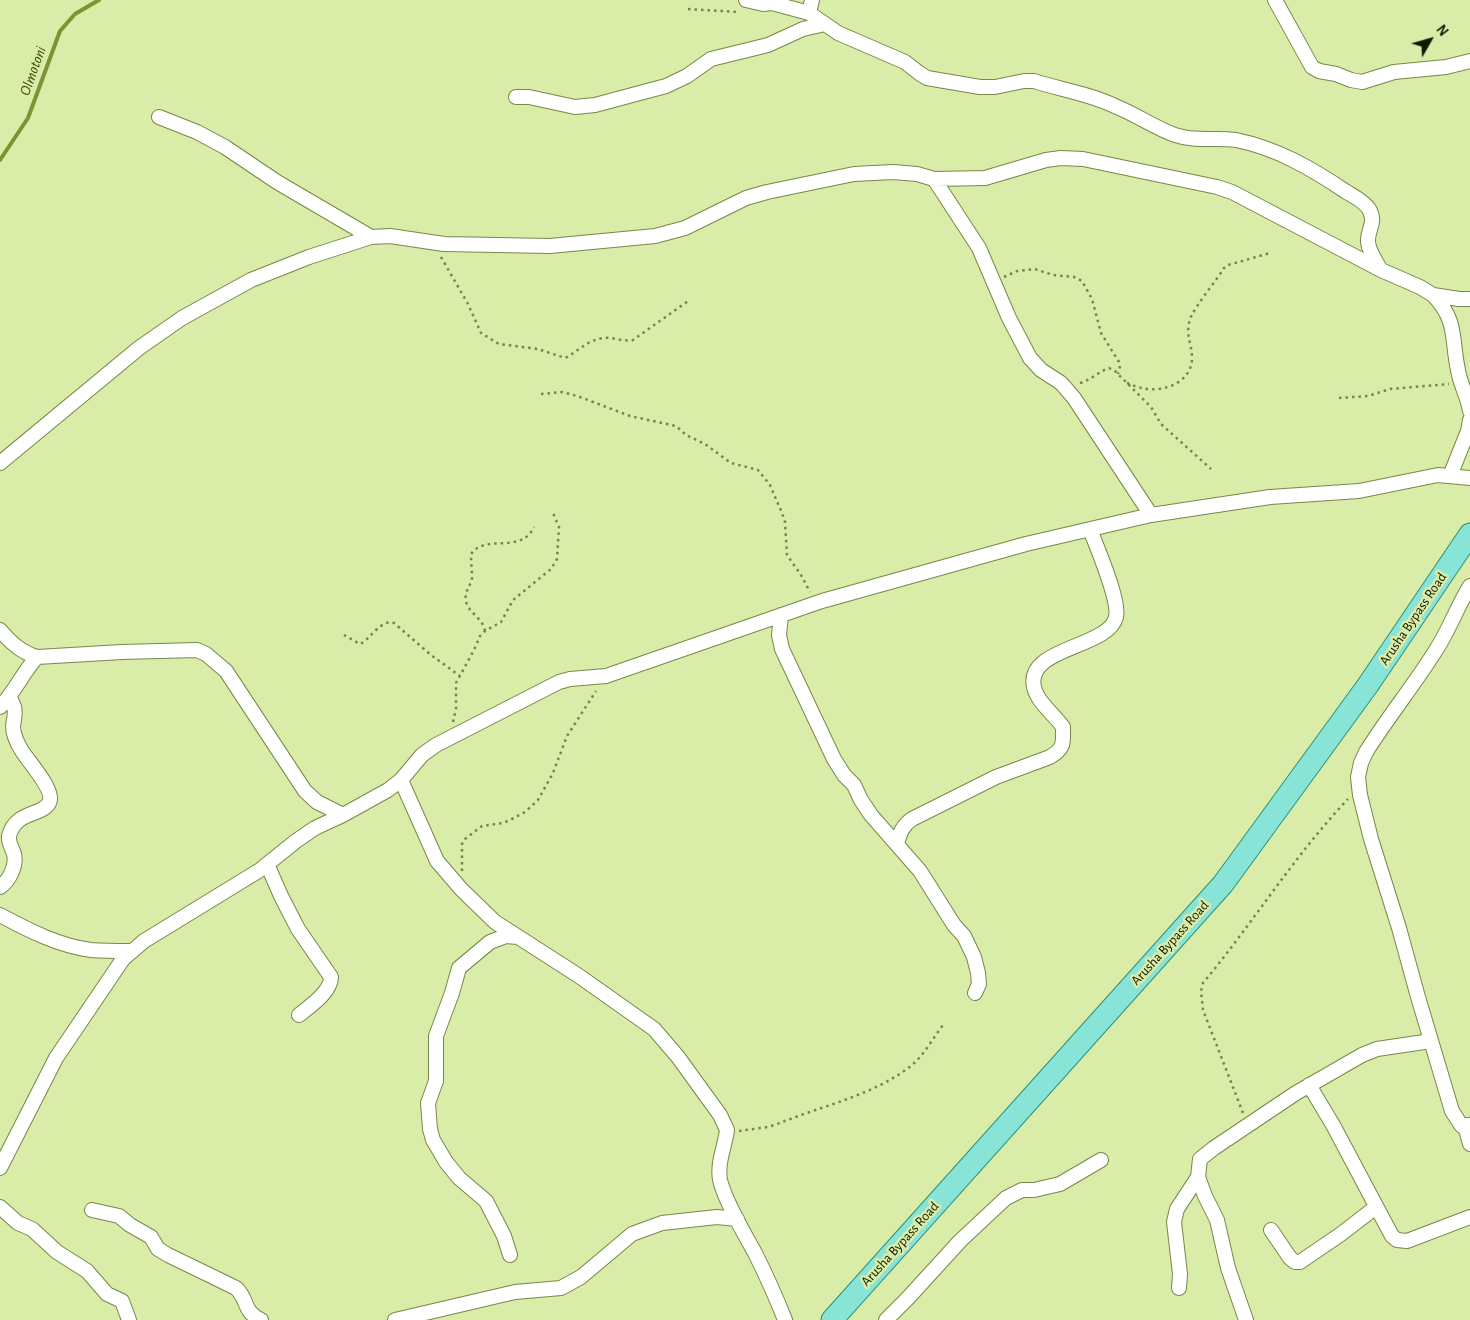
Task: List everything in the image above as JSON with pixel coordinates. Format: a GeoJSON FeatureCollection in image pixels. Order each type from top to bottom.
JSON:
{"type":"FeatureCollection","features":[{"type":"Feature","properties":{"kind":"main road","name":"Arusha Bypass Road"},"geometry":{"type":"LineString","coordinates":[[832,1320],[1224,884],[1368,685],[1470,534]]}},
{"type":"Feature","properties":{"kind":"street"},"geometry":{"type":"LineString","coordinates":[[746,0],[811,7],[825,24],[852,40],[905,62],[919,73],[933,79],[980,87],[995,87],[1024,81],[1034,81],[1117,106],[1177,136],[1196,139],[1236,140],[1293,159],[1361,200],[1369,208],[1373,224],[1368,240],[1369,247],[1381,270]]}},
{"type":"Feature","properties":{"kind":"street"},"geometry":{"type":"LineString","coordinates":[[1275,0],[1312,67],[1320,71],[1362,82],[1394,72],[1446,67],[1470,62]]}},
{"type":"Feature","properties":{"kind":"street"},"geometry":{"type":"LineString","coordinates":[[516,97],[529,97],[575,107],[594,105],[666,86],[687,76],[711,59],[768,45],[803,29],[825,24]]}},
{"type":"Feature","properties":{"kind":"street"},"geometry":{"type":"LineString","coordinates":[[159,117],[197,132],[225,147],[277,182],[372,237]]}},
{"type":"Feature","properties":{"kind":"street"},"geometry":{"type":"LineString","coordinates":[[0,463],[139,348],[182,318],[251,280],[309,257],[372,237],[390,236],[434,242],[550,246],[656,236],[685,228],[746,198],[854,174],[902,172],[934,179],[985,178],[1046,160],[1061,158],[1083,159],[1217,187],[1232,192],[1433,295],[1443,306],[1450,318],[1460,382],[1470,411]]}},
{"type":"Feature","properties":{"kind":"street"},"geometry":{"type":"LineString","coordinates":[[934,179],[979,248],[1011,323],[1030,358],[1041,370],[1061,383],[1074,398],[1151,515]]}},
{"type":"Feature","properties":{"kind":"street"},"geometry":{"type":"LineString","coordinates":[[1433,295],[1470,299]]}},
{"type":"Feature","properties":{"kind":"street"},"geometry":{"type":"LineString","coordinates":[[1450,476],[1468,431],[1470,420]]}},
{"type":"Feature","properties":{"kind":"street"},"geometry":{"type":"LineString","coordinates":[[0,1168],[56,1058],[114,971],[130,951],[267,864],[315,828],[388,790],[400,780],[422,755],[448,738],[559,682],[570,679],[606,676],[822,602],[1026,544],[1151,515],[1270,497],[1359,491],[1438,475],[1470,478]]}},
{"type":"Feature","properties":{"kind":"street"},"geometry":{"type":"LineString","coordinates":[[897,844],[904,824],[912,819],[996,777],[1050,757],[1058,753],[1063,746],[1063,727],[1042,702],[1034,687],[1033,676],[1039,666],[1050,658],[1072,646],[1102,635],[1110,629],[1116,619],[1112,592],[1090,529]]}},
{"type":"Feature","properties":{"kind":"street"},"geometry":{"type":"LineString","coordinates":[[1470,586],[1436,651],[1366,752],[1358,777],[1372,839],[1452,1111],[1466,1125],[1470,1144]]}},
{"type":"Feature","properties":{"kind":"street"},"geometry":{"type":"LineString","coordinates":[[781,615],[779,635],[782,649],[834,759],[844,775],[854,785],[860,800],[871,815],[920,871],[969,945],[978,973],[979,984],[975,993]]}},
{"type":"Feature","properties":{"kind":"street"},"geometry":{"type":"LineString","coordinates":[[0,630],[12,644],[26,654],[37,657],[197,650],[206,654],[226,671],[305,791],[317,802],[343,815]]}},
{"type":"Feature","properties":{"kind":"street"},"geometry":{"type":"LineString","coordinates":[[0,887],[7,882],[10,876],[14,859],[9,843],[11,830],[22,818],[45,808],[51,799],[45,782],[17,743],[13,727],[14,707],[4,702],[37,657]]}},
{"type":"Feature","properties":{"kind":"street"},"geometry":{"type":"LineString","coordinates":[[400,780],[437,861],[461,890],[495,922],[579,976],[654,1029],[678,1057],[720,1114],[727,1130],[722,1149],[720,1180],[737,1219],[766,1274],[785,1320]]}},
{"type":"Feature","properties":{"kind":"street"},"geometry":{"type":"LineString","coordinates":[[267,864],[298,929],[331,977],[331,984],[327,990],[299,1015]]}},
{"type":"Feature","properties":{"kind":"street"},"geometry":{"type":"LineString","coordinates":[[0,915],[21,926],[72,946],[91,950],[130,951]]}},
{"type":"Feature","properties":{"kind":"street"},"geometry":{"type":"LineString","coordinates":[[510,1255],[504,1236],[486,1202],[458,1178],[433,1140],[428,1103],[436,1081],[436,1036],[459,968],[490,942],[506,936],[518,937]]}},
{"type":"Feature","properties":{"kind":"street"},"geometry":{"type":"LineString","coordinates":[[1179,1288],[1180,1274],[1174,1222],[1175,1214],[1198,1177],[1200,1159],[1309,1085],[1362,1055],[1377,1049],[1431,1041]]}},
{"type":"Feature","properties":{"kind":"street"},"geometry":{"type":"LineString","coordinates":[[1309,1085],[1333,1125],[1392,1236],[1397,1240],[1408,1241],[1470,1218]]}},
{"type":"Feature","properties":{"kind":"street"},"geometry":{"type":"LineString","coordinates":[[886,1320],[960,1241],[1006,1198],[1022,1190],[1034,1190],[1060,1184],[1101,1160]]}},
{"type":"Feature","properties":{"kind":"street"},"geometry":{"type":"LineString","coordinates":[[1198,1177],[1217,1220],[1228,1268],[1246,1320]]}},
{"type":"Feature","properties":{"kind":"street"},"geometry":{"type":"LineString","coordinates":[[0,1207],[18,1223],[32,1229],[57,1252],[87,1271],[107,1294],[122,1301],[129,1320]]}},
{"type":"Feature","properties":{"kind":"street"},"geometry":{"type":"LineString","coordinates":[[1271,1230],[1290,1258],[1295,1262],[1300,1262],[1376,1207]]}},
{"type":"Feature","properties":{"kind":"street"},"geometry":{"type":"LineString","coordinates":[[92,1210],[119,1216],[130,1226],[151,1237],[158,1249],[236,1288],[241,1292],[249,1313],[261,1320]]}},
{"type":"Feature","properties":{"kind":"street"},"geometry":{"type":"LineString","coordinates":[[395,1320],[515,1292],[560,1288],[581,1277],[632,1234],[655,1225],[717,1217],[737,1219]]}},
{"type":"Feature","properties":{"kind":"path"},"geometry":{"type":"LineString","coordinates":[[688,9],[743,12],[754,10],[768,2]]}},
{"type":"Feature","properties":{"kind":"path"},"geometry":{"type":"LineString","coordinates":[[434,242],[450,275],[468,304],[481,333],[499,344],[538,349],[565,358],[592,341],[604,338],[633,340],[688,301]]}},
{"type":"Feature","properties":{"kind":"path"},"geometry":{"type":"LineString","coordinates":[[1127,383],[1142,388],[1158,390],[1176,384],[1185,377],[1191,367],[1192,359],[1187,332],[1191,317],[1224,268],[1228,265],[1270,253]]}},
{"type":"Feature","properties":{"kind":"path"},"geometry":{"type":"LineString","coordinates":[[994,282],[1017,271],[1026,269],[1074,277],[1082,281],[1092,299],[1101,333],[1119,362],[1118,374]]}},
{"type":"Feature","properties":{"kind":"path"},"geometry":{"type":"LineString","coordinates":[[1061,383],[1074,385],[1086,382],[1109,368],[1118,374],[1151,407],[1161,424],[1211,470]]}},
{"type":"Feature","properties":{"kind":"path"},"geometry":{"type":"LineString","coordinates":[[1339,398],[1368,396],[1390,389],[1460,382]]}},
{"type":"Feature","properties":{"kind":"path"},"geometry":{"type":"LineString","coordinates":[[541,394],[562,392],[630,416],[676,426],[686,435],[705,444],[731,463],[758,470],[770,485],[782,514],[788,559],[801,575],[811,594],[822,602]]}},
{"type":"Feature","properties":{"kind":"path"},"geometry":{"type":"LineString","coordinates":[[448,738],[456,709],[455,687],[480,636],[501,622],[513,600],[551,569],[557,560],[559,527],[553,513]]}},
{"type":"Feature","properties":{"kind":"path"},"geometry":{"type":"LineString","coordinates":[[485,631],[482,623],[465,600],[466,590],[472,580],[471,554],[477,547],[482,545],[509,543],[525,538],[529,536],[534,526]]}},
{"type":"Feature","properties":{"kind":"path"},"geometry":{"type":"LineString","coordinates":[[344,635],[360,644],[366,642],[384,624],[394,623],[460,676]]}},
{"type":"Feature","properties":{"kind":"path"},"geometry":{"type":"LineString","coordinates":[[461,890],[462,844],[465,839],[482,826],[503,823],[525,812],[538,800],[553,772],[566,736],[606,676]]}},
{"type":"Feature","properties":{"kind":"path"},"geometry":{"type":"LineString","coordinates":[[1248,1125],[1203,1010],[1201,990],[1203,983],[1293,864],[1330,818],[1359,787]]}},
{"type":"Feature","properties":{"kind":"path"},"geometry":{"type":"LineString","coordinates":[[727,1130],[751,1130],[768,1127],[858,1094],[897,1076],[921,1056],[943,1025]]}},
{"type":"Feature","properties":{"kind":"waterway","name":"Olmotoni"},"geometry":{"type":"LineString","coordinates":[[0,160],[28,118],[60,31],[75,14],[99,0]]}}]}
